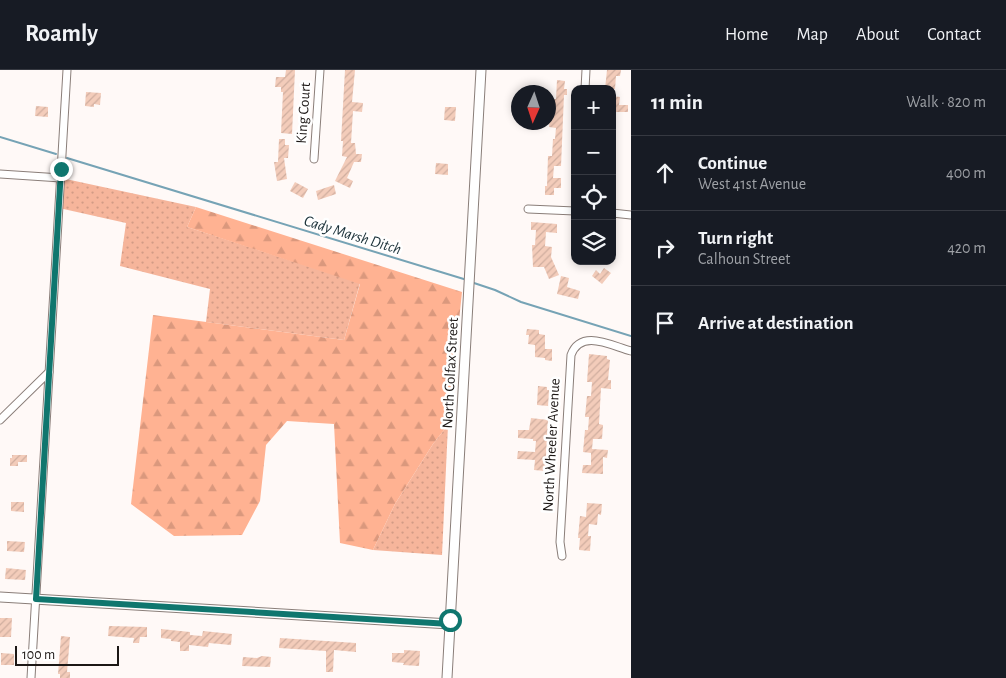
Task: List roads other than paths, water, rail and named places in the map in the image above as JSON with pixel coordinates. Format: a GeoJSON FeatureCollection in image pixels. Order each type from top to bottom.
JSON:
{"type":"FeatureCollection","features":[{"type":"Feature","properties":{"kind":"street"},"geometry":{"type":"LineString","coordinates":[[31,678],[66,70]]}},
{"type":"Feature","properties":{"kind":"street","name":"King Court"},"geometry":{"type":"LineString","coordinates":[[314,159],[320,70]]}},
{"type":"Feature","properties":{"kind":"street","name":"North Colfax Street"},"geometry":{"type":"LineString","coordinates":[[447,678],[481,70]]}},
{"type":"Feature","properties":{"kind":"street"},"geometry":{"type":"LineString","coordinates":[[585,85],[586,70]]}},
{"type":"Feature","properties":{"kind":"street"},"geometry":{"type":"LineString","coordinates":[[0,174],[60,178]]}},
{"type":"Feature","properties":{"kind":"street"},"geometry":{"type":"LineString","coordinates":[[528,209],[571,211]]}},
{"type":"Feature","properties":{"kind":"street"},"geometry":{"type":"LineString","coordinates":[[616,213],[631,215]]}},
{"type":"Feature","properties":{"kind":"street","name":"North Wheeler Avenue"},"geometry":{"type":"LineString","coordinates":[[562,556],[560,542],[570,358],[575,347],[585,340],[595,340],[631,351]]}},
{"type":"Feature","properties":{"kind":"street"},"geometry":{"type":"LineString","coordinates":[[0,420],[49,372]]}},
{"type":"Feature","properties":{"kind":"street"},"geometry":{"type":"LineString","coordinates":[[0,597],[450,624]]}},
{"type":"Feature","properties":{"kind":"waterway","name":"Cady Marsh Ditch"},"geometry":{"type":"LineString","coordinates":[[0,137],[56,154]]}},
{"type":"Feature","properties":{"kind":"waterway","name":"Cady Marsh Ditch"},"geometry":{"type":"LineString","coordinates":[[67,158],[467,280]]}},
{"type":"Feature","properties":{"kind":"waterway","name":"Cady Marsh Ditch"},"geometry":{"type":"LineString","coordinates":[[471,282],[521,302],[631,336]]}}]}
